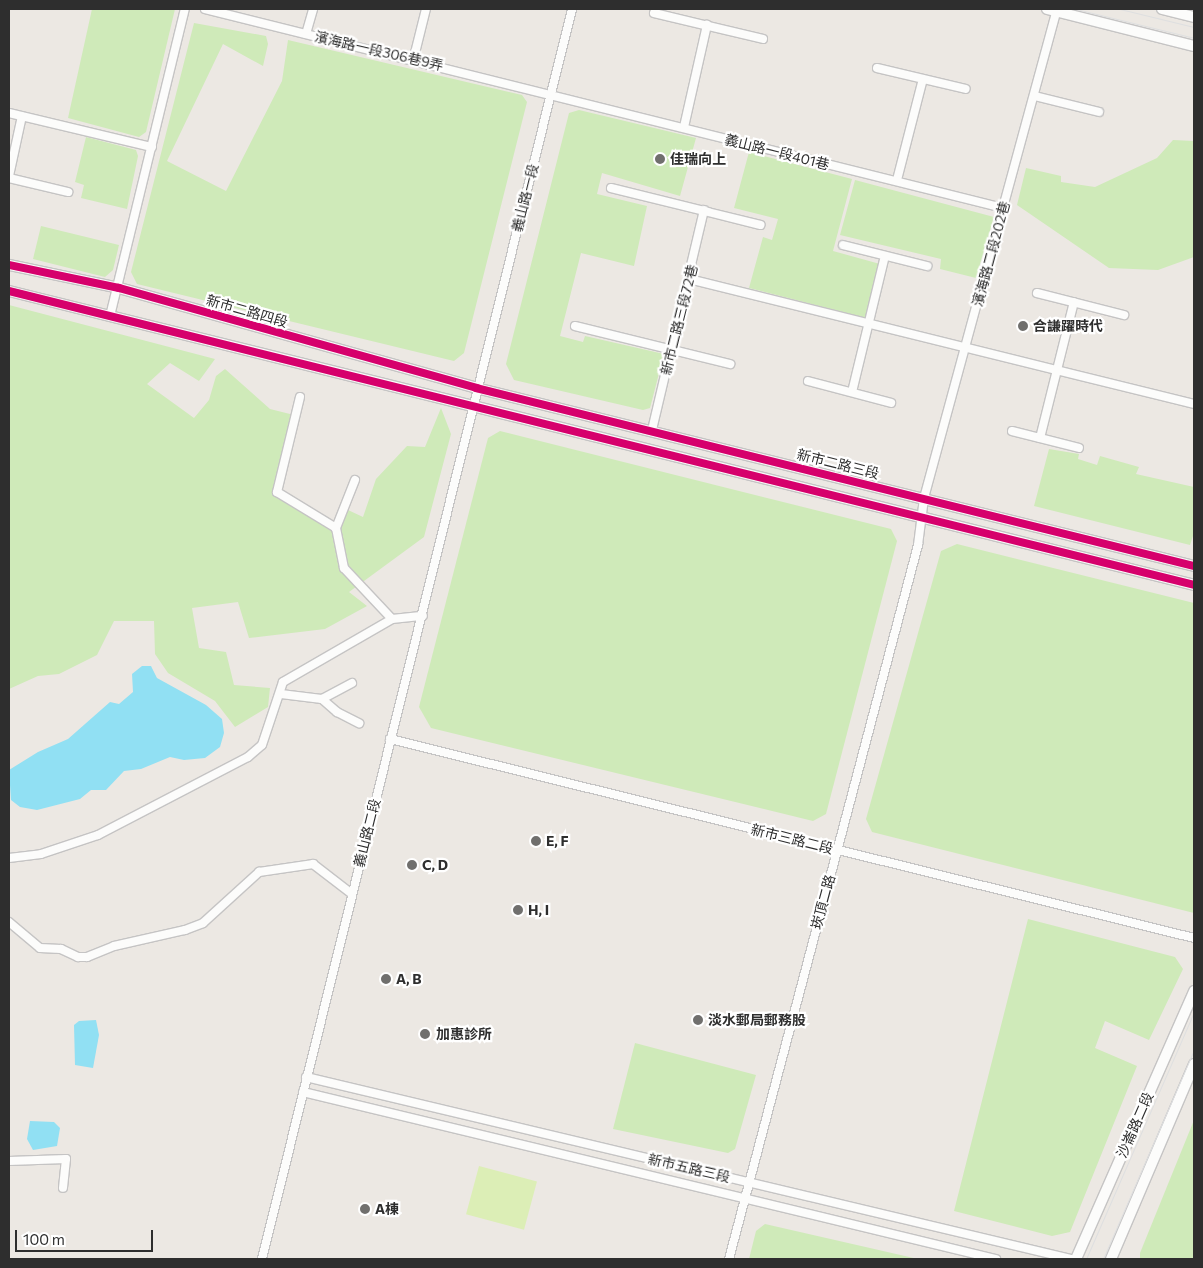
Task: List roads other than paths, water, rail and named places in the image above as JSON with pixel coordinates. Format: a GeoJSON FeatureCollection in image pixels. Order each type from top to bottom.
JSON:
{"type":"FeatureCollection","features":[{"type":"Feature","properties":{"kind":"street"},"geometry":{"type":"LineString","coordinates":[[110,316],[119,288],[185,9]]}},
{"type":"Feature","properties":{"kind":"street","name":"濱海路一段306巷9弄"},"geometry":{"type":"LineString","coordinates":[[205,9],[552,94]]}},
{"type":"Feature","properties":{"kind":"street"},"geometry":{"type":"LineString","coordinates":[[306,34],[313,9]]}},
{"type":"Feature","properties":{"kind":"street"},"geometry":{"type":"LineString","coordinates":[[413,61],[426,9]]}},
{"type":"Feature","properties":{"kind":"street","name":"義山路一段"},"geometry":{"type":"LineString","coordinates":[[473,407],[476,388],[572,9]]}},
{"type":"Feature","properties":{"kind":"street"},"geometry":{"type":"LineString","coordinates":[[1162,9],[1194,17]]}},
{"type":"Feature","properties":{"kind":"street"},"geometry":{"type":"LineString","coordinates":[[1054,10],[1194,46]]}},
{"type":"Feature","properties":{"kind":"street","name":"濱海路二段202巷"},"geometry":{"type":"LineString","coordinates":[[922,516],[924,498],[1035,96],[1054,10]]}},
{"type":"Feature","properties":{"kind":"street"},"geometry":{"type":"LineString","coordinates":[[654,13],[763,39]]}},
{"type":"Feature","properties":{"kind":"street"},"geometry":{"type":"LineString","coordinates":[[684,127],[707,26]]}},
{"type":"Feature","properties":{"kind":"street"},"geometry":{"type":"LineString","coordinates":[[877,68],[966,89]]}},
{"type":"Feature","properties":{"kind":"street"},"geometry":{"type":"LineString","coordinates":[[898,180],[923,79]]}},
{"type":"Feature","properties":{"kind":"street","name":"義山路一段401巷"},"geometry":{"type":"LineString","coordinates":[[552,94],[684,127],[764,150],[898,180],[1003,208]]}},
{"type":"Feature","properties":{"kind":"street"},"geometry":{"type":"LineString","coordinates":[[1035,96],[1099,112]]}},
{"type":"Feature","properties":{"kind":"street"},"geometry":{"type":"LineString","coordinates":[[9,113],[152,147]]}},
{"type":"Feature","properties":{"kind":"street"},"geometry":{"type":"LineString","coordinates":[[22,116],[9,177],[68,192]]}},
{"type":"Feature","properties":{"kind":"street"},"geometry":{"type":"LineString","coordinates":[[611,188],[761,225]]}},
{"type":"Feature","properties":{"kind":"street","name":"新市二路三段72巷"},"geometry":{"type":"LineString","coordinates":[[652,430],[704,210]]}},
{"type":"Feature","properties":{"kind":"street"},"geometry":{"type":"LineString","coordinates":[[843,245],[927,266]]}},
{"type":"Feature","properties":{"kind":"street"},"geometry":{"type":"LineString","coordinates":[[852,392],[886,256]]}},
{"type":"Feature","properties":{"kind":"street","name":"新市二路四段"},"geometry":{"type":"LineString","coordinates":[[9,265],[119,288],[476,388]]}},
{"type":"Feature","properties":{"kind":"street"},"geometry":{"type":"LineString","coordinates":[[689,279],[965,349],[1194,404]]}},
{"type":"Feature","properties":{"kind":"street"},"geometry":{"type":"LineString","coordinates":[[9,291],[1194,585]]}},
{"type":"Feature","properties":{"kind":"street"},"geometry":{"type":"LineString","coordinates":[[1037,293],[1124,315]]}},
{"type":"Feature","properties":{"kind":"street"},"geometry":{"type":"LineString","coordinates":[[1040,438],[1074,302]]}},
{"type":"Feature","properties":{"kind":"street"},"geometry":{"type":"LineString","coordinates":[[575,326],[730,364]]}},
{"type":"Feature","properties":{"kind":"street"},"geometry":{"type":"LineString","coordinates":[[808,381],[892,403]]}},
{"type":"Feature","properties":{"kind":"street","name":"新市二路三段"},"geometry":{"type":"LineString","coordinates":[[476,388],[652,430],[1194,566]]}},
{"type":"Feature","properties":{"kind":"street"},"geometry":{"type":"LineString","coordinates":[[300,397],[277,492],[336,528]]}},
{"type":"Feature","properties":{"kind":"street","name":"義山路二段"},"geometry":{"type":"LineString","coordinates":[[262,1259],[390,739],[423,616],[473,407]]}},
{"type":"Feature","properties":{"kind":"street"},"geometry":{"type":"LineString","coordinates":[[1012,431],[1079,448]]}},
{"type":"Feature","properties":{"kind":"street"},"geometry":{"type":"LineString","coordinates":[[354,480],[336,528],[344,568],[392,619]]}},
{"type":"Feature","properties":{"kind":"street","name":"崁頂二路"},"geometry":{"type":"LineString","coordinates":[[729,1259],[837,850],[922,516]]}},
{"type":"Feature","properties":{"kind":"street"},"geometry":{"type":"LineString","coordinates":[[9,858],[42,854],[98,835],[248,757],[262,745],[284,682],[392,619],[423,616]]}},
{"type":"Feature","properties":{"kind":"street"},"geometry":{"type":"LineString","coordinates":[[322,699],[352,683]]}},
{"type":"Feature","properties":{"kind":"street"},"geometry":{"type":"LineString","coordinates":[[281,694],[322,699],[337,712],[359,723]]}},
{"type":"Feature","properties":{"kind":"street","name":"新市三路二段"},"geometry":{"type":"LineString","coordinates":[[390,739],[1194,938]]}},
{"type":"Feature","properties":{"kind":"street"},"geometry":{"type":"LineString","coordinates":[[9,922],[40,948],[61,949],[78,957],[87,957],[114,946],[186,930],[203,922],[259,872],[313,864],[352,894]]}},
{"type":"Feature","properties":{"kind":"street","name":"沙崙路二段"},"geometry":{"type":"LineString","coordinates":[[1076,1259],[1194,991]]}},
{"type":"Feature","properties":{"kind":"street"},"geometry":{"type":"LineString","coordinates":[[1111,1259],[1194,1064]]}},
{"type":"Feature","properties":{"kind":"street","name":"新市五路三段"},"geometry":{"type":"LineString","coordinates":[[306,1077],[1071,1259]]}},
{"type":"Feature","properties":{"kind":"street","name":"新市五路三段"},"geometry":{"type":"LineString","coordinates":[[303,1092],[996,1259]]}},
{"type":"Feature","properties":{"kind":"street"},"geometry":{"type":"LineString","coordinates":[[9,1161],[66,1159],[63,1188]]}},
{"type":"Feature","properties":{"kind":"water"},"geometry":{"type":"Polygon","coordinates":[[[142,666],[151,666],[157,678],[206,705],[222,719],[224,733],[220,747],[205,758],[184,760],[170,757],[141,769],[124,771],[106,790],[91,790],[80,799],[37,810],[20,807],[11,800],[9,770],[38,752],[68,739],[110,702],[119,704],[133,692],[132,674],[142,666]]]}},
{"type":"Feature","properties":{"kind":"water"},"geometry":{"type":"Polygon","coordinates":[[[96,1020],[99,1035],[93,1068],[75,1065],[74,1025],[79,1021],[96,1020]]]}},
{"type":"Feature","properties":{"kind":"water"},"geometry":{"type":"Polygon","coordinates":[[[30,1121],[54,1122],[60,1128],[57,1146],[33,1150],[27,1139],[30,1121]]]}},
{"type":"Feature","properties":{"kind":"tram line"},"geometry":{"type":"LineString","coordinates":[[1076,9],[1194,38]]}},
{"type":"Feature","properties":{"kind":"tram line"},"geometry":{"type":"LineString","coordinates":[[1120,9],[1194,27]]}},
{"type":"Feature","properties":{"kind":"tram line"},"geometry":{"type":"LineString","coordinates":[[1086,1259],[1194,1012]]}},
{"type":"Feature","properties":{"kind":"tram line"},"geometry":{"type":"LineString","coordinates":[[1103,1259],[1194,1050]]}},
{"type":"Feature","properties":{"kind":"place","name":"佳瑞向上"},"geometry":{"type":"Point","coordinates":[660,159]}},
{"type":"Feature","properties":{"kind":"place","name":"合謙躍時代"},"geometry":{"type":"Point","coordinates":[1023,326]}},
{"type":"Feature","properties":{"kind":"place","name":"E, F"},"geometry":{"type":"Point","coordinates":[536,841]}},
{"type":"Feature","properties":{"kind":"place","name":"C, D"},"geometry":{"type":"Point","coordinates":[412,865]}},
{"type":"Feature","properties":{"kind":"place","name":"H, I"},"geometry":{"type":"Point","coordinates":[518,910]}},
{"type":"Feature","properties":{"kind":"place","name":"A, B"},"geometry":{"type":"Point","coordinates":[386,979]}},
{"type":"Feature","properties":{"kind":"place","name":"淡水郵局郵務股"},"geometry":{"type":"Point","coordinates":[698,1020]}},
{"type":"Feature","properties":{"kind":"place","name":"加惠診所"},"geometry":{"type":"Point","coordinates":[425,1034]}},
{"type":"Feature","properties":{"kind":"place","name":"A棟"},"geometry":{"type":"Point","coordinates":[365,1209]}}]}
